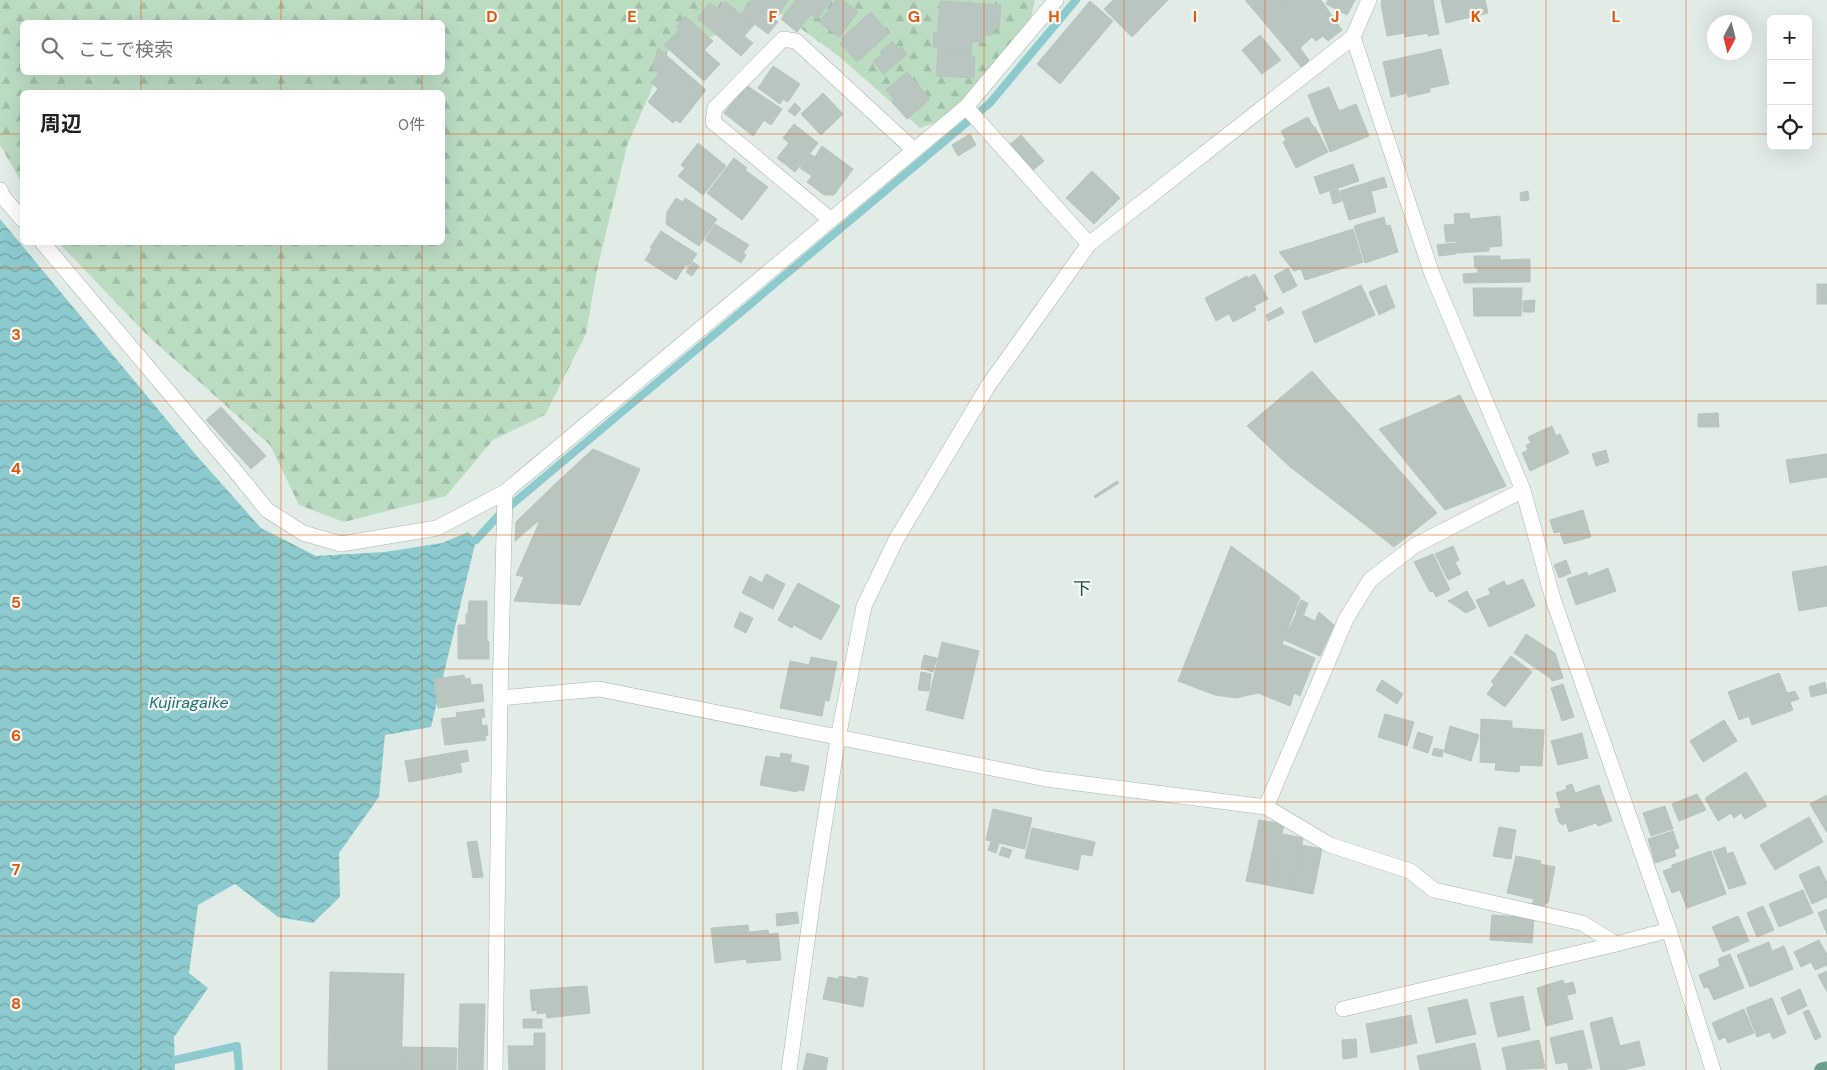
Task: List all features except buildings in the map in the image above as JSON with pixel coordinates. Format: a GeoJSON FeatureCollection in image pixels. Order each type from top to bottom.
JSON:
{"type":"FeatureCollection","features":[{"type":"Feature","properties":{"kind":"main road"},"geometry":{"type":"LineString","coordinates":[[1822,1070],[1827,1069]]}},
{"type":"Feature","properties":{"kind":"street"},"geometry":{"type":"LineString","coordinates":[[45,245],[267,510],[303,533],[341,544],[438,528],[505,492],[966,107],[1056,0]]}},
{"type":"Feature","properties":{"kind":"street"},"geometry":{"type":"LineString","coordinates":[[790,1070],[816,876],[838,738],[864,606],[897,538],[988,386],[1089,244],[1353,37],[1369,0]]}},
{"type":"Feature","properties":{"kind":"street"},"geometry":{"type":"LineString","coordinates":[[1353,37],[1432,274],[1524,490],[1553,599],[1669,930],[1713,1070]]}},
{"type":"Feature","properties":{"kind":"street"},"geometry":{"type":"LineString","coordinates":[[831,220],[713,122],[715,108],[783,38],[796,41],[914,150]]}},
{"type":"Feature","properties":{"kind":"street"},"geometry":{"type":"LineString","coordinates":[[966,107],[1089,244]]}},
{"type":"Feature","properties":{"kind":"street"},"geometry":{"type":"LineString","coordinates":[[0,190],[3,197],[20,217]]}},
{"type":"Feature","properties":{"kind":"street"},"geometry":{"type":"LineString","coordinates":[[1266,807],[1346,619],[1370,580],[1414,546],[1524,490]]}},
{"type":"Feature","properties":{"kind":"street"},"geometry":{"type":"LineString","coordinates":[[495,1070],[505,492]]}},
{"type":"Feature","properties":{"kind":"street"},"geometry":{"type":"LineString","coordinates":[[500,698],[599,689],[1046,779],[1266,807],[1330,845],[1410,871],[1434,890],[1582,923],[1616,944]]}},
{"type":"Feature","properties":{"kind":"street"},"geometry":{"type":"LineString","coordinates":[[1343,1009],[1669,930]]}},
{"type":"Feature","properties":{"kind":"green space"},"geometry":{"type":"Polygon","coordinates":[[[0,0],[1035,0],[1024,48],[965,112],[920,128],[841,58],[781,14],[668,51],[627,146],[597,270],[586,334],[545,415],[493,440],[446,496],[344,522],[299,505],[270,445],[148,336],[61,245],[445,245],[445,90],[20,90],[20,180],[0,145],[0,0]]]}},
{"type":"Feature","properties":{"kind":"water","name":"Kujiragaike"},"geometry":{"type":"Polygon","coordinates":[[[0,219],[196,455],[261,528],[316,556],[385,552],[442,543],[468,532],[476,540],[431,727],[385,735],[379,797],[339,853],[340,897],[313,923],[278,917],[235,884],[198,905],[189,973],[208,988],[174,1037],[175,1070],[0,1070],[0,219]]]}},
{"type":"Feature","properties":{"kind":"waterway"},"geometry":{"type":"LineString","coordinates":[[476,540],[498,516],[990,103],[1076,0]]}},
{"type":"Feature","properties":{"kind":"waterway"},"geometry":{"type":"LineString","coordinates":[[175,1060],[237,1046],[239,1070]]}},
{"type":"Feature","properties":{"kind":"district","name":"下"},"geometry":{"type":"Point","coordinates":[1082,589]}}]}
